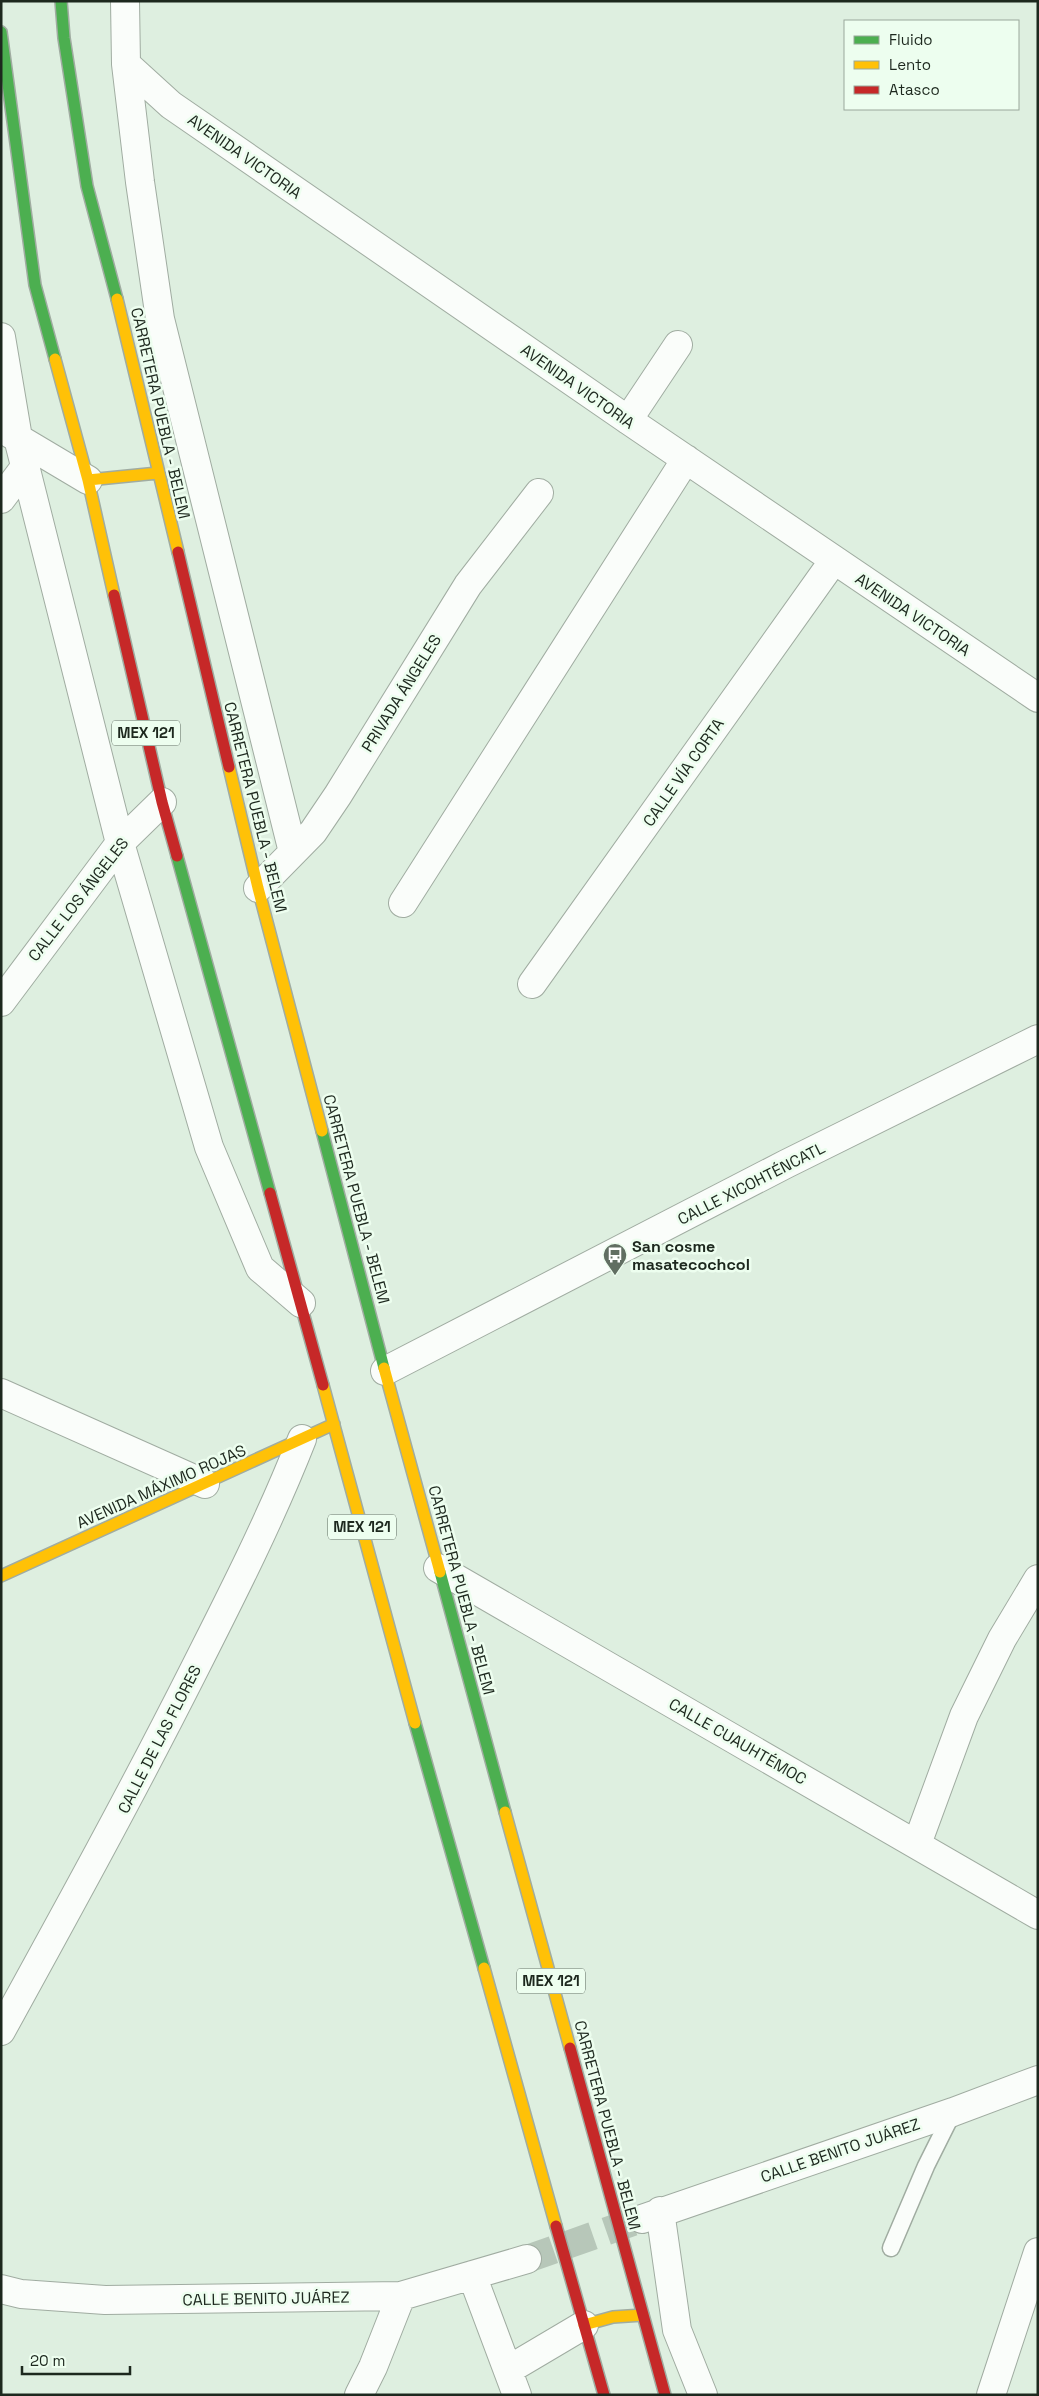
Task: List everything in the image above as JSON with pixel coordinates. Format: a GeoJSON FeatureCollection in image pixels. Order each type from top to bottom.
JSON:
{"type":"FeatureCollection","features":[{"type":"Feature","properties":{"kind":"main road","name":"CARRETERA PUEBLA - BELEM"},"geometry":{"type":"LineString","coordinates":[[61,1],[64,38],[87,186],[116,293],[258,888],[438,1568],[665,2395]]}},
{"type":"Feature","properties":{"kind":"main road","name":"MEX 121"},"geometry":{"type":"LineString","coordinates":[[1,32],[35,285],[88,480],[162,802],[392,1640],[604,2395]]}},
{"type":"Feature","properties":{"kind":"main road"},"geometry":{"type":"LineString","coordinates":[[88,480],[158,472]]}},
{"type":"Feature","properties":{"kind":"main road","name":"AVENIDA MÁXIMO ROJAS"},"geometry":{"type":"LineString","coordinates":[[1,1576],[334,1424]]}},
{"type":"Feature","properties":{"kind":"main road"},"geometry":{"type":"LineString","coordinates":[[584,2325],[613,2317],[643,2315]]}},
{"type":"Feature","properties":{"kind":"street"},"geometry":{"type":"LineString","coordinates":[[125,1],[126,64],[140,182],[160,319],[293,852]]}},
{"type":"Feature","properties":{"kind":"street","name":"AVENIDA VICTORIA"},"geometry":{"type":"LineString","coordinates":[[126,64],[171,105],[628,420],[1038,698]]}},
{"type":"Feature","properties":{"kind":"street"},"geometry":{"type":"LineString","coordinates":[[1,338],[10,434],[25,467],[120,843],[209,1147],[260,1268],[301,1303]]}},
{"type":"Feature","properties":{"kind":"street"},"geometry":{"type":"LineString","coordinates":[[628,420],[678,345]]}},
{"type":"Feature","properties":{"kind":"street"},"geometry":{"type":"LineString","coordinates":[[10,434],[88,480]]}},
{"type":"Feature","properties":{"kind":"street"},"geometry":{"type":"LineString","coordinates":[[403,903],[686,459]]}},
{"type":"Feature","properties":{"kind":"street"},"geometry":{"type":"LineString","coordinates":[[1,499],[25,467]]}},
{"type":"Feature","properties":{"kind":"street","name":"PRIVADA ÁNGELES"},"geometry":{"type":"LineString","coordinates":[[258,888],[313,832],[338,795],[468,585],[539,492]]}},
{"type":"Feature","properties":{"kind":"street","name":"CALLE VÍA CORTA"},"geometry":{"type":"LineString","coordinates":[[532,984],[834,560]]}},
{"type":"Feature","properties":{"kind":"street","name":"CALLE LOS ÁNGELES"},"geometry":{"type":"LineString","coordinates":[[1,1002],[120,843],[162,802]]}},
{"type":"Feature","properties":{"kind":"street","name":"CALLE XICOHTÉNCATL"},"geometry":{"type":"LineString","coordinates":[[385,1371],[786,1164],[1038,1040]]}},
{"type":"Feature","properties":{"kind":"street"},"geometry":{"type":"LineString","coordinates":[[1,1393],[205,1484]]}},
{"type":"Feature","properties":{"kind":"street","name":"CALLE DE LAS FLORES"},"geometry":{"type":"LineString","coordinates":[[1,2031],[132,1793],[280,1496],[302,1439]]}},
{"type":"Feature","properties":{"kind":"street","name":"CALLE CUAUHTÉMOC"},"geometry":{"type":"LineString","coordinates":[[438,1568],[1038,1915]]}},
{"type":"Feature","properties":{"kind":"street"},"geometry":{"type":"LineString","coordinates":[[917,1844],[964,1716],[1002,1639],[1038,1579]]}},
{"type":"Feature","properties":{"kind":"street","name":"CALLE BENITO JUÁREZ"},"geometry":{"type":"LineString","coordinates":[[677,2330],[651,2215],[953,2112],[1038,2080]]}},
{"type":"Feature","properties":{"kind":"street"},"geometry":{"type":"LineString","coordinates":[[990,2395],[1038,2252]]}},
{"type":"Feature","properties":{"kind":"street","name":"CALLE BENITO JUÁREZ"},"geometry":{"type":"LineString","coordinates":[[1,2289],[22,2294],[105,2300],[401,2296],[527,2259]]}},
{"type":"Feature","properties":{"kind":"street"},"geometry":{"type":"LineString","coordinates":[[472,2275],[513,2382],[584,2325]]}},
{"type":"Feature","properties":{"kind":"street"},"geometry":{"type":"LineString","coordinates":[[359,2395],[373,2367],[401,2296]]}},
{"type":"Feature","properties":{"kind":"street"},"geometry":{"type":"LineString","coordinates":[[643,2315],[677,2330],[703,2395]]}},
{"type":"Feature","properties":{"kind":"lane"},"geometry":{"type":"LineString","coordinates":[[891,2248],[926,2166],[953,2112]]}},
{"type":"Feature","properties":{"kind":"tunnel"},"geometry":{"type":"LineString","coordinates":[[527,2259],[641,2219]]}},
{"type":"Feature","properties":{"kind":"traffic: fast"},"geometry":{"type":"LineString","coordinates":[[61,1],[64,38],[87,186],[117,299]]}},
{"type":"Feature","properties":{"kind":"traffic: fast"},"geometry":{"type":"LineString","coordinates":[[1,32],[35,285],[55,359]]}},
{"type":"Feature","properties":{"kind":"traffic: fast"},"geometry":{"type":"LineString","coordinates":[[177,856],[270,1193]]}},
{"type":"Feature","properties":{"kind":"traffic: fast"},"geometry":{"type":"LineString","coordinates":[[322,1131],[384,1368]]}},
{"type":"Feature","properties":{"kind":"traffic: fast"},"geometry":{"type":"LineString","coordinates":[[440,1572],[505,1812]]}},
{"type":"Feature","properties":{"kind":"traffic: fast"},"geometry":{"type":"LineString","coordinates":[[415,1723],[484,1968]]}},
{"type":"Feature","properties":{"kind":"traffic: slow"},"geometry":{"type":"LineString","coordinates":[[117,299],[178,552]]}},
{"type":"Feature","properties":{"kind":"traffic: slow"},"geometry":{"type":"LineString","coordinates":[[55,359],[88,480],[114,595]]}},
{"type":"Feature","properties":{"kind":"traffic: slow"},"geometry":{"type":"LineString","coordinates":[[88,480],[158,473]]}},
{"type":"Feature","properties":{"kind":"traffic: slow"},"geometry":{"type":"LineString","coordinates":[[229,767],[258,888],[322,1131]]}},
{"type":"Feature","properties":{"kind":"traffic: slow"},"geometry":{"type":"LineString","coordinates":[[384,1368],[440,1572]]}},
{"type":"Feature","properties":{"kind":"traffic: slow"},"geometry":{"type":"LineString","coordinates":[[323,1385],[415,1723]]}},
{"type":"Feature","properties":{"kind":"traffic: slow"},"geometry":{"type":"LineString","coordinates":[[1,1576],[334,1424]]}},
{"type":"Feature","properties":{"kind":"traffic: slow"},"geometry":{"type":"LineString","coordinates":[[505,1812],[570,2048]]}},
{"type":"Feature","properties":{"kind":"traffic: slow"},"geometry":{"type":"LineString","coordinates":[[484,1968],[556,2226]]}},
{"type":"Feature","properties":{"kind":"traffic: slow"},"geometry":{"type":"LineString","coordinates":[[584,2325],[613,2317],[643,2315]]}},
{"type":"Feature","properties":{"kind":"traffic: jam"},"geometry":{"type":"LineString","coordinates":[[178,552],[229,767]]}},
{"type":"Feature","properties":{"kind":"traffic: jam"},"geometry":{"type":"LineString","coordinates":[[114,595],[162,802],[177,856]]}},
{"type":"Feature","properties":{"kind":"traffic: jam"},"geometry":{"type":"LineString","coordinates":[[270,1193],[323,1385]]}},
{"type":"Feature","properties":{"kind":"traffic: jam"},"geometry":{"type":"LineString","coordinates":[[570,2048],[665,2395]]}},
{"type":"Feature","properties":{"kind":"traffic: jam"},"geometry":{"type":"LineString","coordinates":[[556,2226],[604,2395]]}},
{"type":"Feature","properties":{"kind":"place","name":"San cosme masatecochcol"},"geometry":{"type":"Point","coordinates":[615,1276]}}]}
